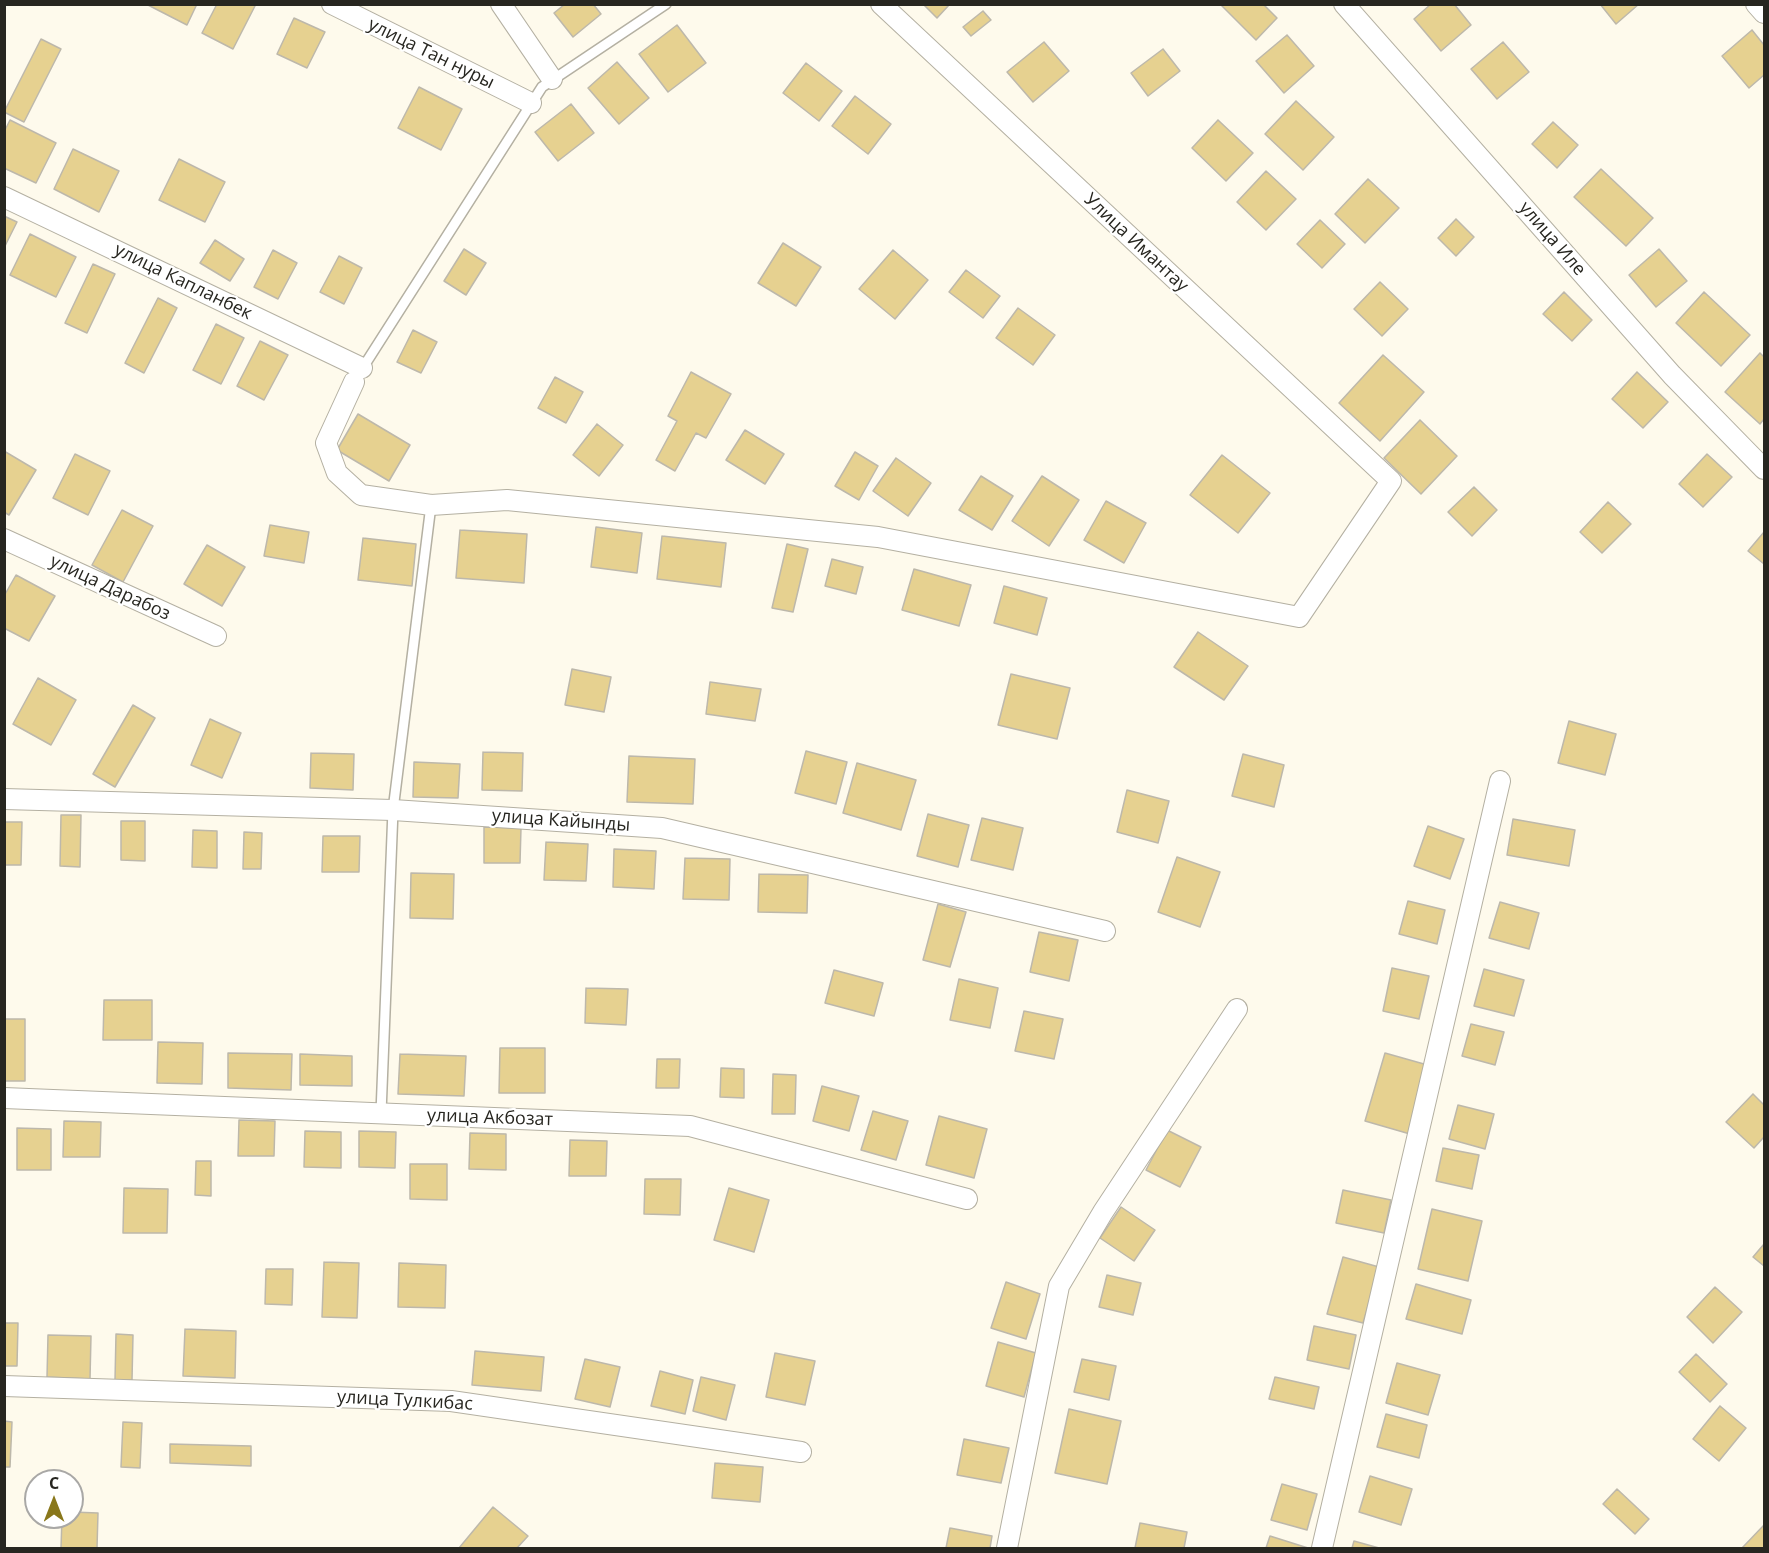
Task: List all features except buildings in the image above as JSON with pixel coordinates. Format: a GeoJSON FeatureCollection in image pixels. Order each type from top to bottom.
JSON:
{"type":"FeatureCollection","features":[{"type":"Feature","properties":{"kind":"street","name":"улица Тан нуры"},"geometry":{"type":"LineString","coordinates":[[332,4],[531,104]]}},
{"type":"Feature","properties":{"kind":"street"},"geometry":{"type":"LineString","coordinates":[[501,4],[552,79]]}},
{"type":"Feature","properties":{"kind":"street","name":"Улица Имантау"},"geometry":{"type":"LineString","coordinates":[[432,505],[507,500],[878,537],[1299,617],[1391,481],[881,4]]}},
{"type":"Feature","properties":{"kind":"street","name":"улица Иле"},"geometry":{"type":"LineString","coordinates":[[1344,4],[1672,375],[1764,469]]}},
{"type":"Feature","properties":{"kind":"street"},"geometry":{"type":"LineString","coordinates":[[1756,4],[1764,13]]}},
{"type":"Feature","properties":{"kind":"street","name":"улица Капланбек"},"geometry":{"type":"LineString","coordinates":[[4,196],[358,375]]}},
{"type":"Feature","properties":{"kind":"street"},"geometry":{"type":"LineString","coordinates":[[358,375],[326,444],[337,473],[362,495],[432,505]]}},
{"type":"Feature","properties":{"kind":"street","name":"улица Дарабоз"},"geometry":{"type":"LineString","coordinates":[[4,539],[216,636]]}},
{"type":"Feature","properties":{"kind":"street"},"geometry":{"type":"LineString","coordinates":[[1322,1548],[1500,781]]}},
{"type":"Feature","properties":{"kind":"street","name":"улица Кайынды"},"geometry":{"type":"LineString","coordinates":[[4,799],[393,810],[662,828],[1105,931]]}},
{"type":"Feature","properties":{"kind":"street"},"geometry":{"type":"LineString","coordinates":[[1007,1548],[1059,1286],[1103,1212],[1237,1009]]}},
{"type":"Feature","properties":{"kind":"street","name":"улица Акбозат"},"geometry":{"type":"LineString","coordinates":[[4,1098],[690,1126],[967,1199]]}},
{"type":"Feature","properties":{"kind":"street","name":"улица Тулкибас"},"geometry":{"type":"LineString","coordinates":[[4,1386],[451,1401],[801,1452]]}},
{"type":"Feature","properties":{"kind":"lane"},"geometry":{"type":"LineString","coordinates":[[358,375],[542,87],[666,4]]}},
{"type":"Feature","properties":{"kind":"lane"},"geometry":{"type":"LineString","coordinates":[[381,1113],[393,810],[432,505]]}}]}
